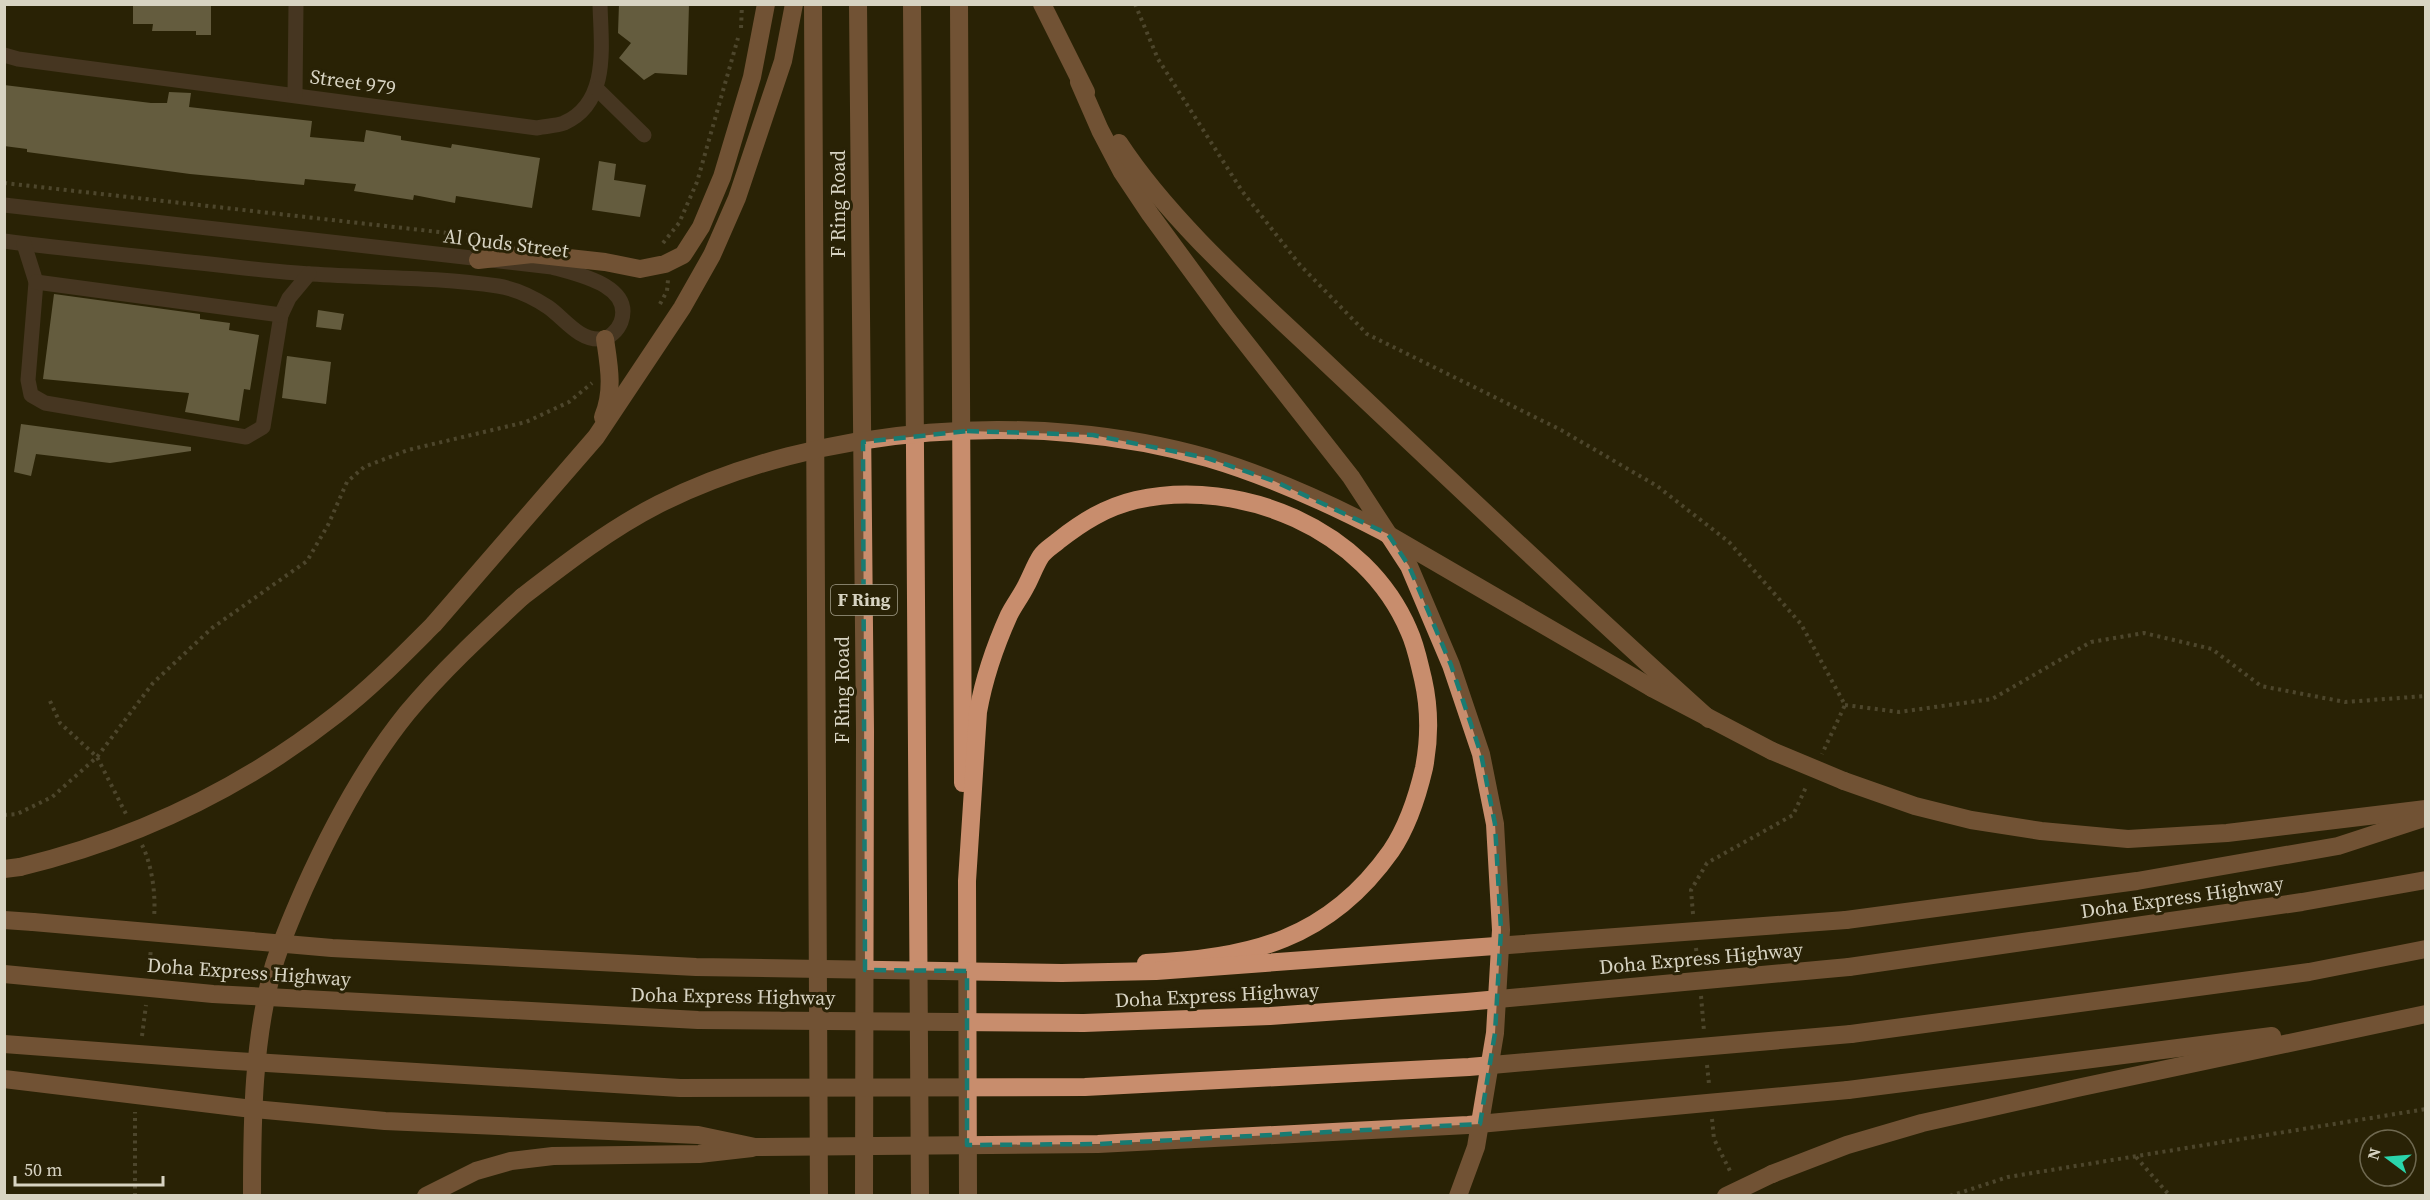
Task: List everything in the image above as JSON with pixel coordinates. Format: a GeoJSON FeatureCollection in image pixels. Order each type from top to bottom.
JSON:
{"type":"FeatureCollection","features":[{"type":"Feature","properties":{"kind":"highway"},"geometry":{"type":"LineString","coordinates":[[477,260],[532,254],[605,262],[640,269],[665,264],[683,255],[693,241],[722,177],[752,77],[766,4]]}},
{"type":"Feature","properties":{"kind":"highway"},"geometry":{"type":"LineString","coordinates":[[12,868],[67,855],[115,840],[163,820],[220,791],[281,754],[338,714],[384,674],[434,624],[596,437],[682,308],[712,255],[737,198],[783,61],[794,4]]}},
{"type":"Feature","properties":{"kind":"highway"},"geometry":{"type":"LineString","coordinates":[[813,4],[819,1191]]}},
{"type":"Feature","properties":{"kind":"highway","name":"F Ring Road"},"geometry":{"type":"LineString","coordinates":[[858,4],[865,731],[864,1196]]}},
{"type":"Feature","properties":{"kind":"highway","name":"F Ring"},"geometry":{"type":"LineString","coordinates":[[912,4],[920,1196]]}},
{"type":"Feature","properties":{"kind":"highway"},"geometry":{"type":"LineString","coordinates":[[958,4],[963,823],[967,881],[968,1196]]}},
{"type":"Feature","properties":{"kind":"highway"},"geometry":{"type":"LineString","coordinates":[[1042,4],[1118,164],[1150,214],[1227,319],[1351,477],[1409,566],[1451,664],[1481,754],[1495,824],[1501,930],[1495,1032],[1476,1147],[1458,1196]]}},
{"type":"Feature","properties":{"kind":"highway"},"geometry":{"type":"LineString","coordinates":[[1079,82],[1134,166],[1193,234],[1564,588],[1709,719]]}},
{"type":"Feature","properties":{"kind":"highway"},"geometry":{"type":"LineString","coordinates":[[596,437],[610,396],[604,339]]}},
{"type":"Feature","properties":{"kind":"highway"},"geometry":{"type":"LineString","coordinates":[[252,1196],[252,1125],[261,1027],[274,965],[292,917],[326,840],[363,777],[406,715],[472,644],[522,597],[612,530],[659,504],[744,468],[889,437],[966,431],[1028,431],[1093,435],[1207,458],[1274,481],[1341,510],[1382,531],[1652,688],[1772,750],[1844,781],[1915,806],[1971,820],[2041,831],[2128,838],[2227,833],[2426,809]]}},
{"type":"Feature","properties":{"kind":"highway"},"geometry":{"type":"LineString","coordinates":[[967,881],[978,712],[983,686],[994,651],[1010,613],[1042,555],[1076,527],[1098,513],[1147,498],[1194,493],[1225,496],[1281,512],[1308,525],[1349,551],[1382,587],[1408,629],[1418,657],[1429,714],[1428,747],[1422,777],[1401,837],[1369,880],[1344,904],[1295,934],[1261,947],[1161,962],[1104,964],[1062,973]]}},
{"type":"Feature","properties":{"kind":"highway"},"geometry":{"type":"LineString","coordinates":[[4,920],[320,948],[696,967],[1062,973],[1167,970],[1846,920],[2137,881],[2338,846],[2426,817]]}},
{"type":"Feature","properties":{"kind":"highway","name":"Doha Express Highway"},"geometry":{"type":"LineString","coordinates":[[4,974],[213,994],[698,1020],[1084,1023],[1270,1016],[1454,1003],[1849,967],[2302,902],[2426,880]]}},
{"type":"Feature","properties":{"kind":"highway"},"geometry":{"type":"LineString","coordinates":[[4,1044],[219,1060],[680,1088],[1085,1087],[1469,1066],[1851,1034],[2309,972],[2426,949]]}},
{"type":"Feature","properties":{"kind":"highway"},"geometry":{"type":"LineString","coordinates":[[426,1196],[476,1171],[511,1161],[553,1156],[699,1154],[755,1147],[1122,1143],[1468,1125],[1848,1090],[2417,1016]]}},
{"type":"Feature","properties":{"kind":"highway"},"geometry":{"type":"LineString","coordinates":[[1726,1196],[1772,1174],[1847,1145],[1922,1123],[2417,1016]]}},
{"type":"Feature","properties":{"kind":"highway"},"geometry":{"type":"LineString","coordinates":[[4,1079],[244,1108],[385,1121],[698,1135],[755,1147]]}},
{"type":"Feature","properties":{"kind":"street"},"geometry":{"type":"LineString","coordinates":[[295,96],[296,4]]}},
{"type":"Feature","properties":{"kind":"street","name":"Street 979"},"geometry":{"type":"LineString","coordinates":[[4,55],[18,60],[537,128],[564,123],[583,109],[597,89],[602,58],[600,4]]}},
{"type":"Feature","properties":{"kind":"street"},"geometry":{"type":"LineString","coordinates":[[597,89],[644,135]]}},
{"type":"Feature","properties":{"kind":"street","name":"Al Quds Street"},"geometry":{"type":"LineString","coordinates":[[4,205],[552,267],[602,284],[620,300],[622,311],[620,323],[614,332],[604,339]]}},
{"type":"Feature","properties":{"kind":"street"},"geometry":{"type":"LineString","coordinates":[[4,241],[309,274],[501,286],[535,299],[579,333],[589,338],[604,339]]}},
{"type":"Feature","properties":{"kind":"street"},"geometry":{"type":"LineString","coordinates":[[24,244],[36,282],[28,380],[31,395],[45,403],[246,437],[263,427],[281,315],[289,298],[309,274]]}},
{"type":"Feature","properties":{"kind":"street"},"geometry":{"type":"LineString","coordinates":[[36,282],[281,315]]}},
{"type":"Feature","properties":{"kind":"path"},"geometry":{"type":"LineString","coordinates":[[652,246],[663,243],[679,223],[697,182],[741,30],[742,4]]}},
{"type":"Feature","properties":{"kind":"path"},"geometry":{"type":"LineString","coordinates":[[4,183],[503,239]]}},
{"type":"Feature","properties":{"kind":"path"},"geometry":{"type":"LineString","coordinates":[[659,307],[667,291],[668,275],[663,243]]}},
{"type":"Feature","properties":{"kind":"path"},"geometry":{"type":"LineString","coordinates":[[4,815],[17,814],[52,797],[97,757],[153,682],[212,628],[307,561],[328,525],[347,482],[364,467],[408,450],[526,422],[568,402],[608,371]]}},
{"type":"Feature","properties":{"kind":"path"},"geometry":{"type":"LineString","coordinates":[[1845,705],[1899,712],[1992,699],[2091,642],[2144,633],[2212,649],[2261,686],[2345,702],[2426,696]]}},
{"type":"Feature","properties":{"kind":"path"},"geometry":{"type":"LineString","coordinates":[[50,700],[60,723],[97,757]]}},
{"type":"Feature","properties":{"kind":"path"},"geometry":{"type":"LineString","coordinates":[[1950,1196],[2008,1177],[2426,1109]]}},
{"type":"Feature","properties":{"kind":"path"},"geometry":{"type":"LineString","coordinates":[[2136,1156],[2170,1196]]}},
{"type":"Feature","properties":{"kind":"highlighted area"},"geometry":{"type":"Polygon","coordinates":[[[967,431],[1093,435],[1207,458],[1274,481],[1388,534],[1409,566],[1451,665],[1481,754],[1495,824],[1501,930],[1495,1033],[1480,1124],[1098,1144],[967,1145],[967,971],[865,970],[863,442],[967,431]]]}},
{"type":"Feature","properties":{"kind":"building"},"geometry":{"type":"Polygon","coordinates":[[[133,4],[211,4],[211,35],[196,35],[196,31],[152,31],[153,24],[133,24],[133,4]]]}},
{"type":"Feature","properties":{"kind":"building"},"geometry":{"type":"Polygon","coordinates":[[[619,4],[689,4],[687,75],[655,73],[644,80],[619,58],[631,43],[618,33],[619,4]]]}},
{"type":"Feature","properties":{"kind":"building"},"geometry":{"type":"Polygon","coordinates":[[[4,85],[151,103],[167,103],[169,92],[191,93],[189,107],[312,121],[310,137],[364,142],[366,130],[401,136],[401,140],[451,148],[452,144],[540,158],[532,208],[456,196],[455,203],[414,195],[413,200],[354,191],[356,184],[305,179],[304,185],[190,174],[27,152],[27,149],[4,146],[4,85]]]}},
{"type":"Feature","properties":{"kind":"building"},"geometry":{"type":"Polygon","coordinates":[[[599,161],[616,164],[614,180],[646,185],[640,217],[592,210],[599,161]]]}},
{"type":"Feature","properties":{"kind":"building"},"geometry":{"type":"Polygon","coordinates":[[[54,294],[200,314],[200,319],[230,323],[229,330],[259,335],[250,390],[244,389],[239,421],[185,412],[189,393],[43,379],[54,294]]]}},
{"type":"Feature","properties":{"kind":"building"},"geometry":{"type":"Polygon","coordinates":[[[318,310],[344,314],[341,330],[316,327],[318,310]]]}},
{"type":"Feature","properties":{"kind":"building"},"geometry":{"type":"Polygon","coordinates":[[[287,356],[331,362],[326,404],[282,398],[287,356]]]}},
{"type":"Feature","properties":{"kind":"building"},"geometry":{"type":"Polygon","coordinates":[[[21,424],[191,447],[191,451],[110,463],[36,454],[31,476],[14,472],[21,424]]]}}]}
